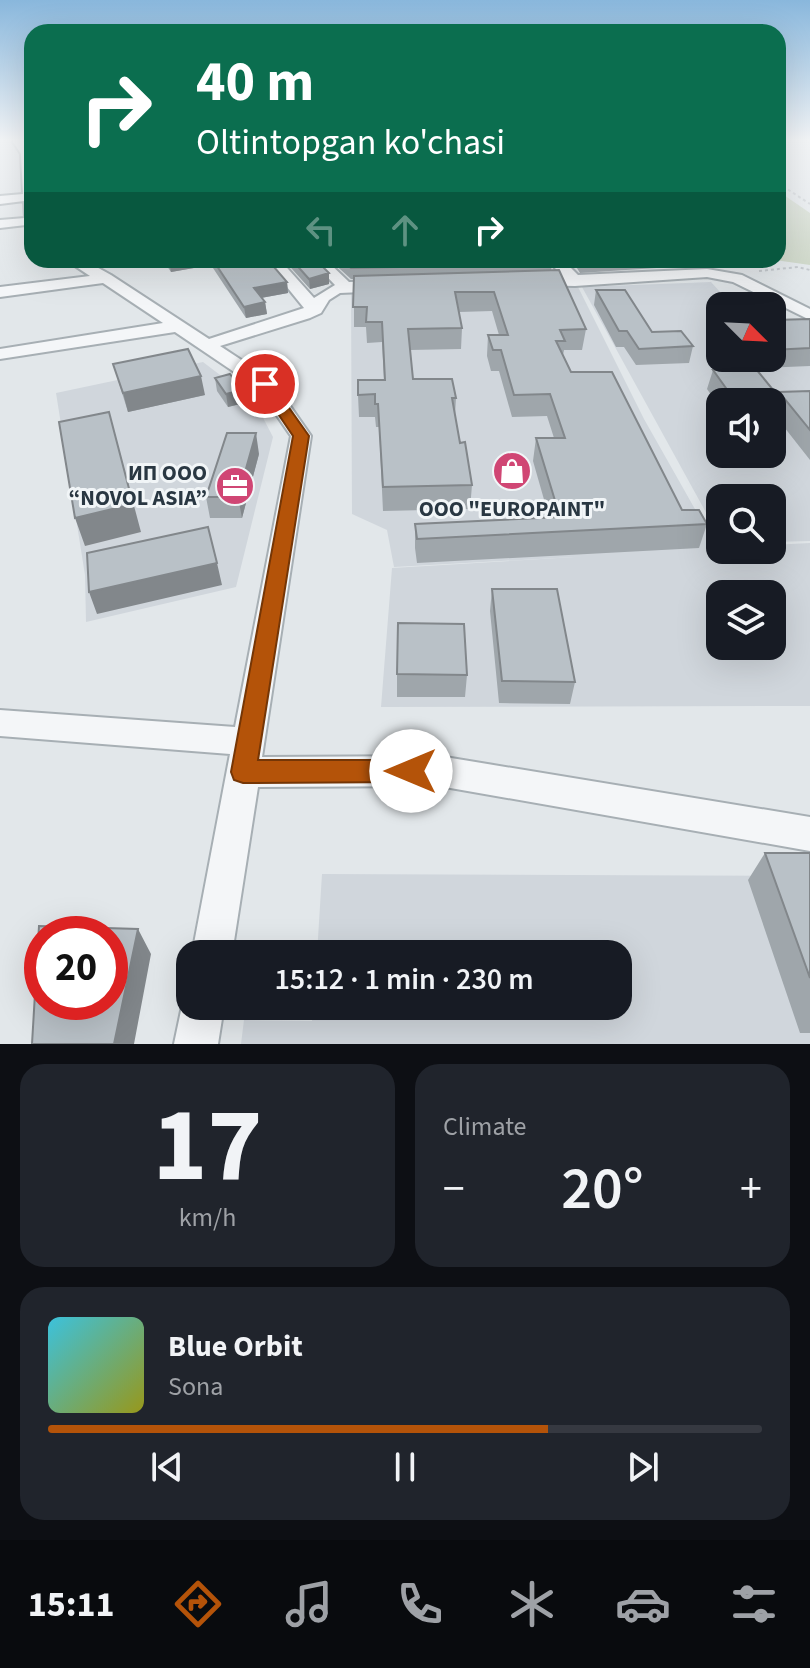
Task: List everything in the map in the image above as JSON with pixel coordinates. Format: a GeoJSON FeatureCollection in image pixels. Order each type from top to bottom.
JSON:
{"type":"FeatureCollection","features":[{"type":"Feature","properties":{"kind":"street"},"geometry":{"type":"LineString","coordinates":[[0,200],[24,198]]}},
{"type":"Feature","properties":{"kind":"street"},"geometry":{"type":"LineString","coordinates":[[0,224],[24,222]]}},
{"type":"Feature","properties":{"kind":"street"},"geometry":{"type":"LineString","coordinates":[[0,292],[83,268]]}},
{"type":"Feature","properties":{"kind":"street"},"geometry":{"type":"LineString","coordinates":[[93,268],[265,384],[301,436],[214,940]]}},
{"type":"Feature","properties":{"kind":"street"},"geometry":{"type":"LineString","coordinates":[[279,268],[315,310]]}},
{"type":"Feature","properties":{"kind":"street"},"geometry":{"type":"LineString","coordinates":[[326,268],[346,287]]}},
{"type":"Feature","properties":{"kind":"street"},"geometry":{"type":"LineString","coordinates":[[563,268],[575,281]]}},
{"type":"Feature","properties":{"kind":"street"},"geometry":{"type":"LineString","coordinates":[[704,268],[810,315]]}},
{"type":"Feature","properties":{"kind":"street"},"geometry":{"type":"LineString","coordinates":[[514,283],[715,274]]}},
{"type":"Feature","properties":{"kind":"street"},"geometry":{"type":"LineString","coordinates":[[206,345],[315,310],[327,292],[346,287],[407,285]]}},
{"type":"Feature","properties":{"kind":"street"},"geometry":{"type":"LineString","coordinates":[[0,354],[178,326]]}},
{"type":"Feature","properties":{"kind":"street"},"geometry":{"type":"LineString","coordinates":[[0,723],[246,757],[439,771],[810,834]]}},
{"type":"Feature","properties":{"kind":"street"},"geometry":{"type":"LineString","coordinates":[[196,1044],[200,1020]]}},
{"type":"Feature","properties":{"kind":"path"},"geometry":{"type":"LineString","coordinates":[[787,189],[810,204]]}},
{"type":"Feature","properties":{"kind":"path"},"geometry":{"type":"LineString","coordinates":[[715,274],[798,267],[810,270]]}},
{"type":"Feature","properties":{"kind":"shaded area"},"geometry":{"type":"Polygon","coordinates":[[[711,282],[720,292],[706,292],[706,372],[786,372],[786,352],[810,343],[810,541],[786,542],[786,484],[706,484],[706,513],[582,287],[711,282]]]}},
{"type":"Feature","properties":{"kind":"shaded area"},"geometry":{"type":"Polygon","coordinates":[[[578,287],[644,419],[706,529],[706,564],[786,564],[786,544],[810,543],[810,706],[381,707],[392,568],[591,556],[394,567],[387,530],[352,514],[351,290],[578,287]]]}},
{"type":"Feature","properties":{"kind":"shaded area"},"geometry":{"type":"Polygon","coordinates":[[[203,362],[245,394],[240,396],[251,412],[259,410],[273,437],[236,587],[86,622],[85,575],[56,393],[203,362]]]}},
{"type":"Feature","properties":{"kind":"shaded area"},"geometry":{"type":"Polygon","coordinates":[[[322,874],[810,876],[810,1044],[241,1044],[244,1020],[632,1020],[632,940],[318,940],[322,874]]]}},
{"type":"Feature","properties":{"kind":"green space"},"geometry":{"type":"Polygon","coordinates":[[[786,196],[810,213],[810,265],[786,262],[786,196]]]}},
{"type":"Feature","properties":{"kind":"building"},"geometry":{"type":"Polygon","coordinates":[[[218,268],[275,268],[287,282],[254,288],[265,302],[244,307],[218,268]]]}},
{"type":"Feature","properties":{"kind":"building"},"geometry":{"type":"Polygon","coordinates":[[[299,268],[324,268],[329,273],[309,279],[299,268]]]}},
{"type":"Feature","properties":{"kind":"building"},"geometry":{"type":"Polygon","coordinates":[[[559,270],[586,329],[560,330],[565,341],[556,341],[571,372],[612,372],[682,510],[699,510],[706,524],[417,539],[415,524],[560,517],[536,438],[565,438],[550,394],[514,395],[501,350],[493,350],[488,335],[508,335],[494,292],[455,292],[462,328],[408,329],[413,379],[452,379],[460,443],[465,442],[472,485],[383,487],[378,404],[375,404],[375,394],[358,395],[358,380],[385,380],[382,322],[366,322],[367,307],[353,307],[354,276],[559,270]]]}},
{"type":"Feature","properties":{"kind":"building"},"geometry":{"type":"Polygon","coordinates":[[[596,290],[625,290],[652,332],[681,331],[693,346],[639,349],[627,331],[619,331],[596,290]]]}},
{"type":"Feature","properties":{"kind":"building"},"geometry":{"type":"Polygon","coordinates":[[[810,319],[810,348],[786,349],[786,320],[810,319]]]}},
{"type":"Feature","properties":{"kind":"building"},"geometry":{"type":"Polygon","coordinates":[[[188,349],[201,376],[123,393],[113,364],[188,349]]]}},
{"type":"Feature","properties":{"kind":"building"},"geometry":{"type":"Polygon","coordinates":[[[714,372],[758,372],[772,388],[726,388],[714,372]]]}},
{"type":"Feature","properties":{"kind":"building"},"geometry":{"type":"Polygon","coordinates":[[[230,374],[242,390],[226,394],[215,378],[230,374]]]}},
{"type":"Feature","properties":{"kind":"building"},"geometry":{"type":"Polygon","coordinates":[[[810,391],[810,430],[786,401],[786,392],[810,391]]]}},
{"type":"Feature","properties":{"kind":"building"},"geometry":{"type":"Polygon","coordinates":[[[109,412],[133,504],[75,518],[59,422],[109,412]]]}},
{"type":"Feature","properties":{"kind":"building"},"geometry":{"type":"Polygon","coordinates":[[[227,433],[256,433],[238,497],[206,497],[227,433]]]}},
{"type":"Feature","properties":{"kind":"building"},"geometry":{"type":"Polygon","coordinates":[[[208,527],[217,563],[89,592],[87,553],[208,527]]]}},
{"type":"Feature","properties":{"kind":"building"},"geometry":{"type":"Polygon","coordinates":[[[492,589],[557,589],[575,682],[502,681],[492,589]]]}},
{"type":"Feature","properties":{"kind":"building"},"geometry":{"type":"Polygon","coordinates":[[[398,623],[464,624],[467,675],[397,674],[398,623]]]}},
{"type":"Feature","properties":{"kind":"building"},"geometry":{"type":"Polygon","coordinates":[[[765,853],[810,853],[810,978],[765,853]]]}},
{"type":"Feature","properties":{"kind":"building"},"geometry":{"type":"Polygon","coordinates":[[[128,929],[138,929],[128,977],[128,929]]]}},
{"type":"Feature","properties":{"kind":"building"},"geometry":{"type":"Polygon","coordinates":[[[33,1020],[119,1020],[114,1044],[32,1044],[33,1020]]]}},
{"type":"Feature","properties":{"kind":"place","name":"OOO \"EUROPAINT\""},"geometry":{"type":"Point","coordinates":[512,471]}},
{"type":"Feature","properties":{"kind":"place","name":"ИП ООО “NOVOL ASIA”"},"geometry":{"type":"Point","coordinates":[235,486]}},
{"type":"Feature","properties":{"kind":"route"},"geometry":{"type":"LineString","coordinates":[[265,384],[301,436],[243,772],[411,771]]}}]}
